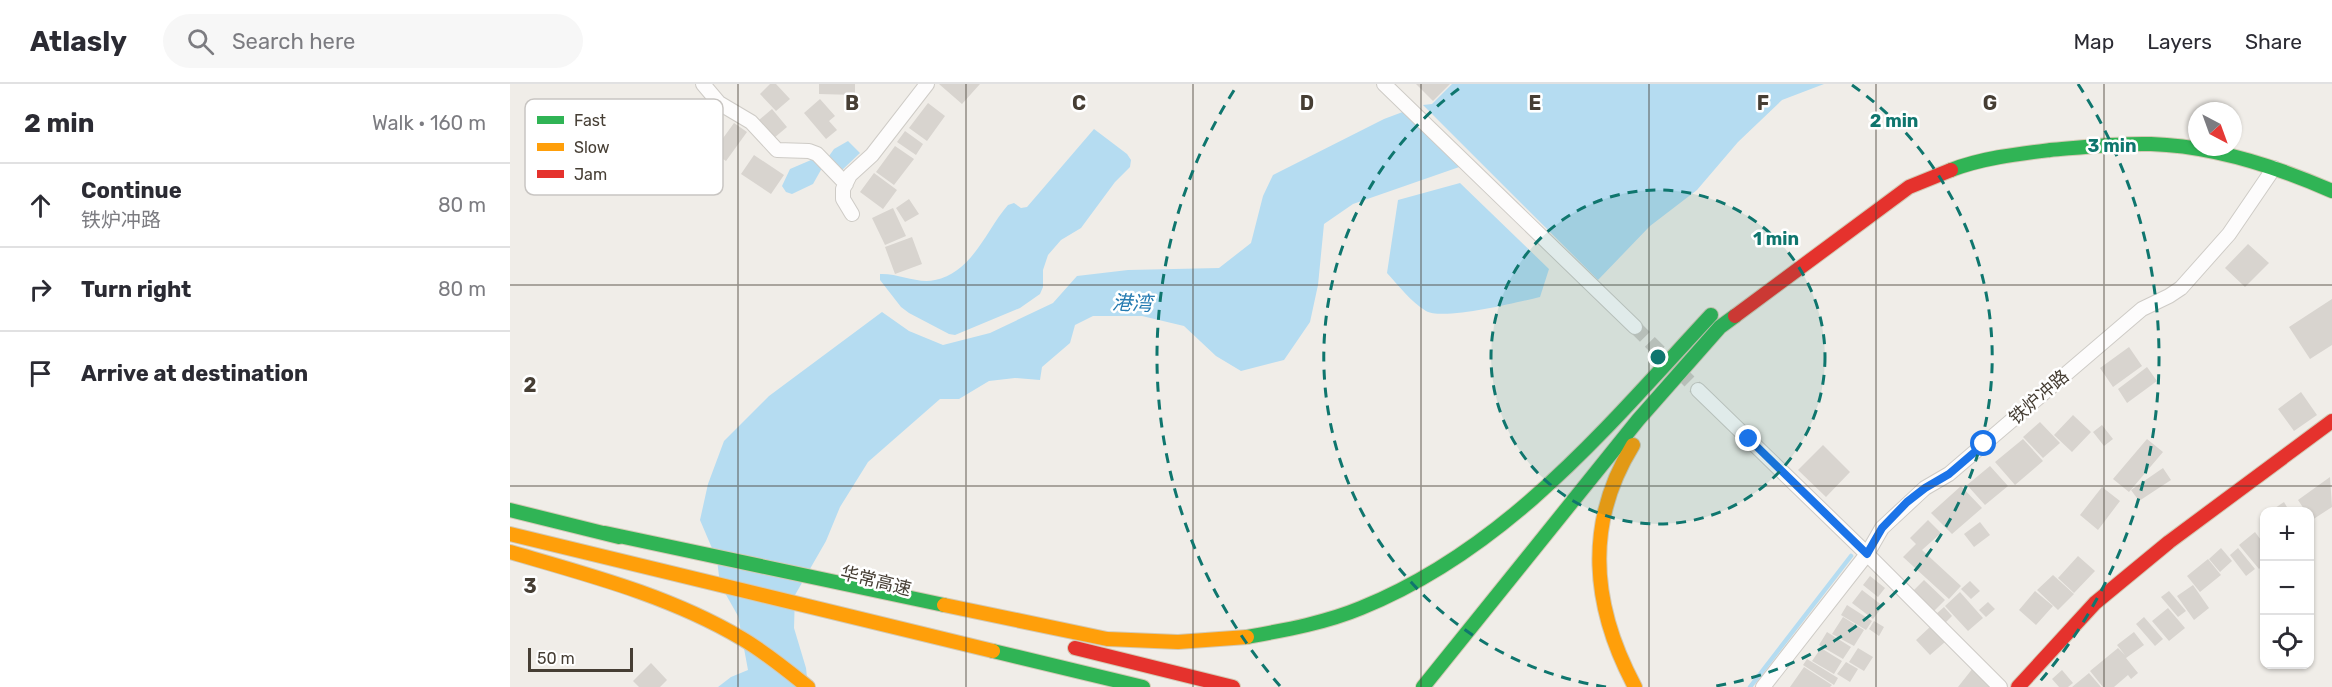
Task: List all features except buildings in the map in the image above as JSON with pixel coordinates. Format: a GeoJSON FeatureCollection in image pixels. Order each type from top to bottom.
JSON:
{"type":"FeatureCollection","features":[{"type":"Feature","properties":{"kind":"main road"},"geometry":{"type":"LineString","coordinates":[[1758,282],[1903,177],[1958,153],[2012,142],[2107,135],[2188,139]]}},
{"type":"Feature","properties":{"kind":"main road"},"geometry":{"type":"LineString","coordinates":[[1424,687],[1638,420],[1720,327],[1909,187],[1961,166],[2014,153],[2109,144],[2152,144],[2233,156],[2274,168],[2332,191]]}},
{"type":"Feature","properties":{"kind":"main road"},"geometry":{"type":"LineString","coordinates":[[2242,151],[2299,168],[2332,182]]}},
{"type":"Feature","properties":{"kind":"main road"},"geometry":{"type":"LineString","coordinates":[[604,533],[1107,639],[1151,643],[1194,643],[1242,639],[1291,630],[1338,617],[1388,598],[1439,571],[1487,538],[1537,497],[1574,462],[1716,312],[1532,532],[1408,687]]}},
{"type":"Feature","properties":{"kind":"main road"},"geometry":{"type":"LineString","coordinates":[[1635,687],[1620,659],[1606,623],[1600,587],[1599,552],[1605,512],[1615,479],[1629,450],[1720,327]]}},
{"type":"Feature","properties":{"kind":"main road"},"geometry":{"type":"LineString","coordinates":[[2018,687],[2095,603],[2169,542],[2332,421]]}},
{"type":"Feature","properties":{"kind":"main road","name":"华常高速"},"geometry":{"type":"LineString","coordinates":[[510,510],[1041,639]]}},
{"type":"Feature","properties":{"kind":"main road"},"geometry":{"type":"LineString","coordinates":[[510,534],[1143,687]]}},
{"type":"Feature","properties":{"kind":"main road"},"geometry":{"type":"LineString","coordinates":[[510,552],[632,588],[691,612],[737,634],[786,667],[808,687]]}},
{"type":"Feature","properties":{"kind":"main road"},"geometry":{"type":"LineString","coordinates":[[1064,645],[1233,687]]}},
{"type":"Feature","properties":{"kind":"street"},"geometry":{"type":"LineString","coordinates":[[703,84],[716,99]]}},
{"type":"Feature","properties":{"kind":"street"},"geometry":{"type":"LineString","coordinates":[[852,214],[843,199],[843,189],[850,175],[872,155],[927,84]]}},
{"type":"Feature","properties":{"kind":"street"},"geometry":{"type":"LineString","coordinates":[[1387,85],[1635,327]]}},
{"type":"Feature","properties":{"kind":"street"},"geometry":{"type":"LineString","coordinates":[[723,105],[751,122],[777,150],[809,151],[817,154],[846,184]]}},
{"type":"Feature","properties":{"kind":"street","name":"铁炉冲路"},"geometry":{"type":"LineString","coordinates":[[1763,687],[1867,554],[1882,528],[1907,502],[1949,474],[2142,309],[2181,288],[2229,234],[2274,168]]}},
{"type":"Feature","properties":{"kind":"street"},"geometry":{"type":"LineString","coordinates":[[1698,390],[2000,687]]}},
{"type":"Feature","properties":{"kind":"water"},"geometry":{"type":"Polygon","coordinates":[[[1452,84],[1824,84],[1782,100],[1738,142],[1697,190],[1650,226],[1598,280],[1423,105],[1432,104],[1452,84]]]}},
{"type":"Feature","properties":{"kind":"water","name":"港湾"},"geometry":{"type":"Polygon","coordinates":[[[1408,110],[1465,165],[1353,204],[1324,224],[1318,285],[1310,322],[1284,360],[1241,371],[1216,356],[1184,326],[1142,316],[1093,316],[1075,325],[1070,343],[1042,367],[1040,380],[1015,378],[989,381],[959,399],[940,399],[868,462],[840,507],[826,541],[795,595],[794,628],[806,668],[808,687],[718,687],[731,677],[748,670],[738,616],[720,584],[717,560],[700,520],[708,484],[724,441],[769,396],[882,312],[909,331],[943,345],[990,333],[1053,303],[1077,276],[1128,270],[1219,268],[1251,243],[1263,196],[1273,175],[1384,119],[1408,110]]]}},
{"type":"Feature","properties":{"kind":"water"},"geometry":{"type":"Polygon","coordinates":[[[1094,129],[1127,154],[1131,160],[1130,167],[1115,182],[1081,228],[1061,240],[1048,255],[1043,270],[1043,287],[1040,294],[1020,308],[955,335],[949,334],[901,307],[880,280],[880,274],[928,281],[948,276],[969,259],[1008,205],[1014,203],[1021,208],[1027,207],[1094,129]]]}},
{"type":"Feature","properties":{"kind":"water"},"geometry":{"type":"Polygon","coordinates":[[[848,141],[860,153],[840,172],[829,156],[834,149],[848,141]]]}},
{"type":"Feature","properties":{"kind":"water"},"geometry":{"type":"Polygon","coordinates":[[[818,157],[822,168],[813,184],[792,194],[786,192],[782,186],[790,169],[818,157]]]}},
{"type":"Feature","properties":{"kind":"water"},"geometry":{"type":"Polygon","coordinates":[[[1460,183],[1549,269],[1540,297],[1482,310],[1448,314],[1435,313],[1426,311],[1415,303],[1387,273],[1398,200],[1460,183]]]}},
{"type":"Feature","properties":{"kind":"waterway"},"geometry":{"type":"LineString","coordinates":[[1750,687],[1851,556]]}},
{"type":"Feature","properties":{"kind":"tunnel"},"geometry":{"type":"LineString","coordinates":[[1635,327],[1698,390]]}},
{"type":"Feature","properties":{"kind":"traffic: fast"},"geometry":{"type":"LineString","coordinates":[[1951,170],[1987,159],[2025,153],[2151,144],[2221,153],[2289,173],[2332,191]]}},
{"type":"Feature","properties":{"kind":"traffic: fast"},"geometry":{"type":"LineString","coordinates":[[1247,637],[1319,622],[1361,608],[1414,583],[1463,553],[1508,519],[1552,481],[1633,400],[1711,315]]}},
{"type":"Feature","properties":{"kind":"traffic: fast"},"geometry":{"type":"LineString","coordinates":[[1423,687],[1638,420],[1720,327],[1735,316]]}},
{"type":"Feature","properties":{"kind":"traffic: fast"},"geometry":{"type":"LineString","coordinates":[[510,510],[619,537]]}},
{"type":"Feature","properties":{"kind":"traffic: fast"},"geometry":{"type":"LineString","coordinates":[[605,533],[944,605]]}},
{"type":"Feature","properties":{"kind":"traffic: fast"},"geometry":{"type":"LineString","coordinates":[[993,651],[1143,687]]}},
{"type":"Feature","properties":{"kind":"traffic: slow"},"geometry":{"type":"LineString","coordinates":[[1633,445],[1617,475],[1607,505],[1601,535],[1600,566],[1603,596],[1610,627],[1635,687]]}},
{"type":"Feature","properties":{"kind":"traffic: slow"},"geometry":{"type":"LineString","coordinates":[[510,534],[993,651]]}},
{"type":"Feature","properties":{"kind":"traffic: slow"},"geometry":{"type":"LineString","coordinates":[[510,552],[628,588],[686,610],[750,643],[808,687]]}},
{"type":"Feature","properties":{"kind":"traffic: slow"},"geometry":{"type":"LineString","coordinates":[[944,605],[1107,639],[1178,642],[1247,637]]}},
{"type":"Feature","properties":{"kind":"traffic: jam"},"geometry":{"type":"LineString","coordinates":[[1735,316],[1909,187],[1951,170]]}},
{"type":"Feature","properties":{"kind":"traffic: jam"},"geometry":{"type":"LineString","coordinates":[[2018,687],[2095,603],[2169,542],[2332,421]]}},
{"type":"Feature","properties":{"kind":"traffic: jam"},"geometry":{"type":"LineString","coordinates":[[1075,648],[1233,687]]}},
{"type":"Feature","properties":{"kind":"route"},"geometry":{"type":"LineString","coordinates":[[1749,439],[1867,554],[1882,528],[1907,502],[1949,474],[1984,444]]}}]}
